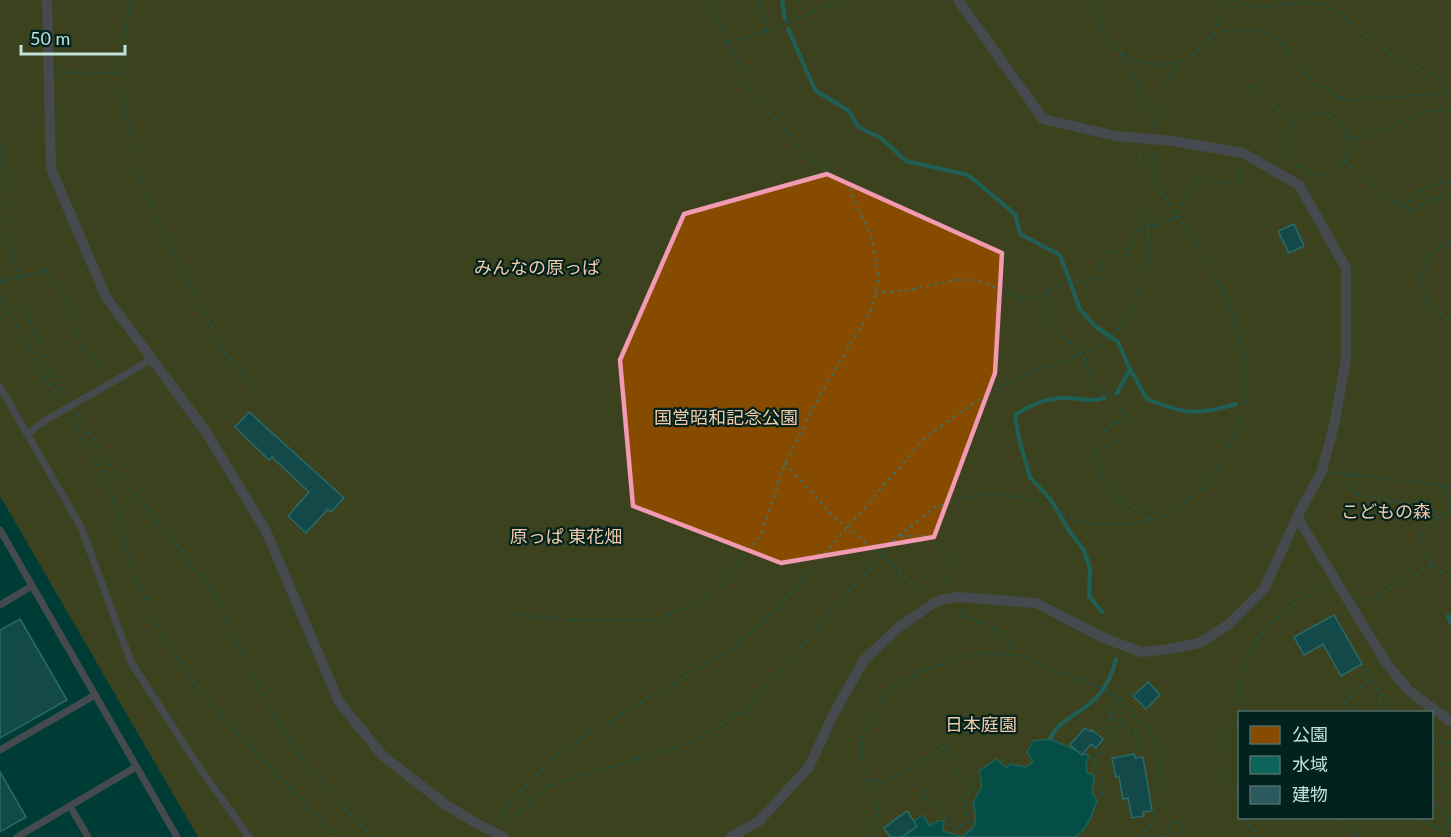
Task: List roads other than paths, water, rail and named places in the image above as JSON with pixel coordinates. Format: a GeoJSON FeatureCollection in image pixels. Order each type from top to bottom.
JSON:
{"type":"FeatureCollection","features":[{"type":"Feature","properties":{"kind":"street"},"geometry":{"type":"LineString","coordinates":[[47,0],[51,169],[106,297],[206,432],[266,531],[339,702],[383,756],[446,805],[506,837]]}},
{"type":"Feature","properties":{"kind":"street"},"geometry":{"type":"LineString","coordinates":[[731,837],[759,821],[809,767],[833,716],[864,660],[899,627],[939,601],[958,597],[1036,603],[1106,639],[1142,652],[1200,643],[1229,624],[1264,588],[1297,517],[1322,471],[1335,421],[1346,358],[1346,268],[1299,185],[1243,153],[1173,141],[1116,136],[1043,119],[958,0]]}},
{"type":"Feature","properties":{"kind":"street"},"geometry":{"type":"LineString","coordinates":[[1297,517],[1385,661],[1408,690],[1451,722]]}},
{"type":"Feature","properties":{"kind":"lane"},"geometry":{"type":"LineString","coordinates":[[27,434],[46,420],[152,359]]}},
{"type":"Feature","properties":{"kind":"lane"},"geometry":{"type":"LineString","coordinates":[[0,387],[81,526],[131,662],[199,767],[249,837]]}},
{"type":"Feature","properties":{"kind":"lane"},"geometry":{"type":"LineString","coordinates":[[0,530],[177,837]]}},
{"type":"Feature","properties":{"kind":"lane"},"geometry":{"type":"LineString","coordinates":[[0,605],[32,586]]}},
{"type":"Feature","properties":{"kind":"lane"},"geometry":{"type":"LineString","coordinates":[[0,750],[94,695]]}},
{"type":"Feature","properties":{"kind":"lane"},"geometry":{"type":"LineString","coordinates":[[17,837],[136,767]]}},
{"type":"Feature","properties":{"kind":"lane"},"geometry":{"type":"LineString","coordinates":[[70,806],[88,837]]}},
{"type":"Feature","properties":{"kind":"water"},"geometry":{"type":"Polygon","coordinates":[[[1050,739],[1089,756],[1086,763],[1087,773],[1093,774],[1092,793],[1097,800],[1086,825],[1075,837],[962,837],[974,827],[976,816],[973,803],[982,786],[979,771],[996,759],[1007,768],[1010,764],[1026,767],[1033,762],[1027,752],[1033,741],[1050,739]]]}},
{"type":"Feature","properties":{"kind":"water"},"geometry":{"type":"Polygon","coordinates":[[[923,815],[930,826],[937,821],[944,821],[943,831],[962,837],[900,837],[898,832],[923,815]]]}},
{"type":"Feature","properties":{"kind":"waterway"},"geometry":{"type":"LineString","coordinates":[[782,0],[785,19]]}},
{"type":"Feature","properties":{"kind":"waterway"},"geometry":{"type":"LineString","coordinates":[[788,29],[815,90],[849,111],[858,127],[881,138],[906,161],[968,175],[1015,214],[1020,234],[1060,255],[1080,309],[1095,326],[1118,342],[1130,369],[1117,393]]}},
{"type":"Feature","properties":{"kind":"waterway"},"geometry":{"type":"LineString","coordinates":[[1130,369],[1147,399],[1172,408],[1200,412],[1236,404]]}},
{"type":"Feature","properties":{"kind":"waterway"},"geometry":{"type":"LineString","coordinates":[[1102,612],[1089,596],[1090,568],[1084,550],[1051,500],[1030,477],[1015,415],[1033,405],[1051,399],[1094,400],[1104,398]]}},
{"type":"Feature","properties":{"kind":"waterway"},"geometry":{"type":"LineString","coordinates":[[1448,616],[1451,623]]}},
{"type":"Feature","properties":{"kind":"waterway"},"geometry":{"type":"LineString","coordinates":[[1050,739],[1059,726],[1100,694],[1109,679],[1116,659]]}},
{"type":"Feature","properties":{"kind":"park label","name":"みんなの原っぱ"},"geometry":{"type":"Point","coordinates":[537,268]}},
{"type":"Feature","properties":{"kind":"park label","name":"国営昭和記念公園"},"geometry":{"type":"Point","coordinates":[726,418]}},
{"type":"Feature","properties":{"kind":"park label","name":"こどもの森"},"geometry":{"type":"Point","coordinates":[1386,512]}},
{"type":"Feature","properties":{"kind":"park label","name":"原っぱ 東花畑"},"geometry":{"type":"Point","coordinates":[566,537]}},
{"type":"Feature","properties":{"kind":"park label","name":"日本庭園"},"geometry":{"type":"Point","coordinates":[981,725]}}]}
